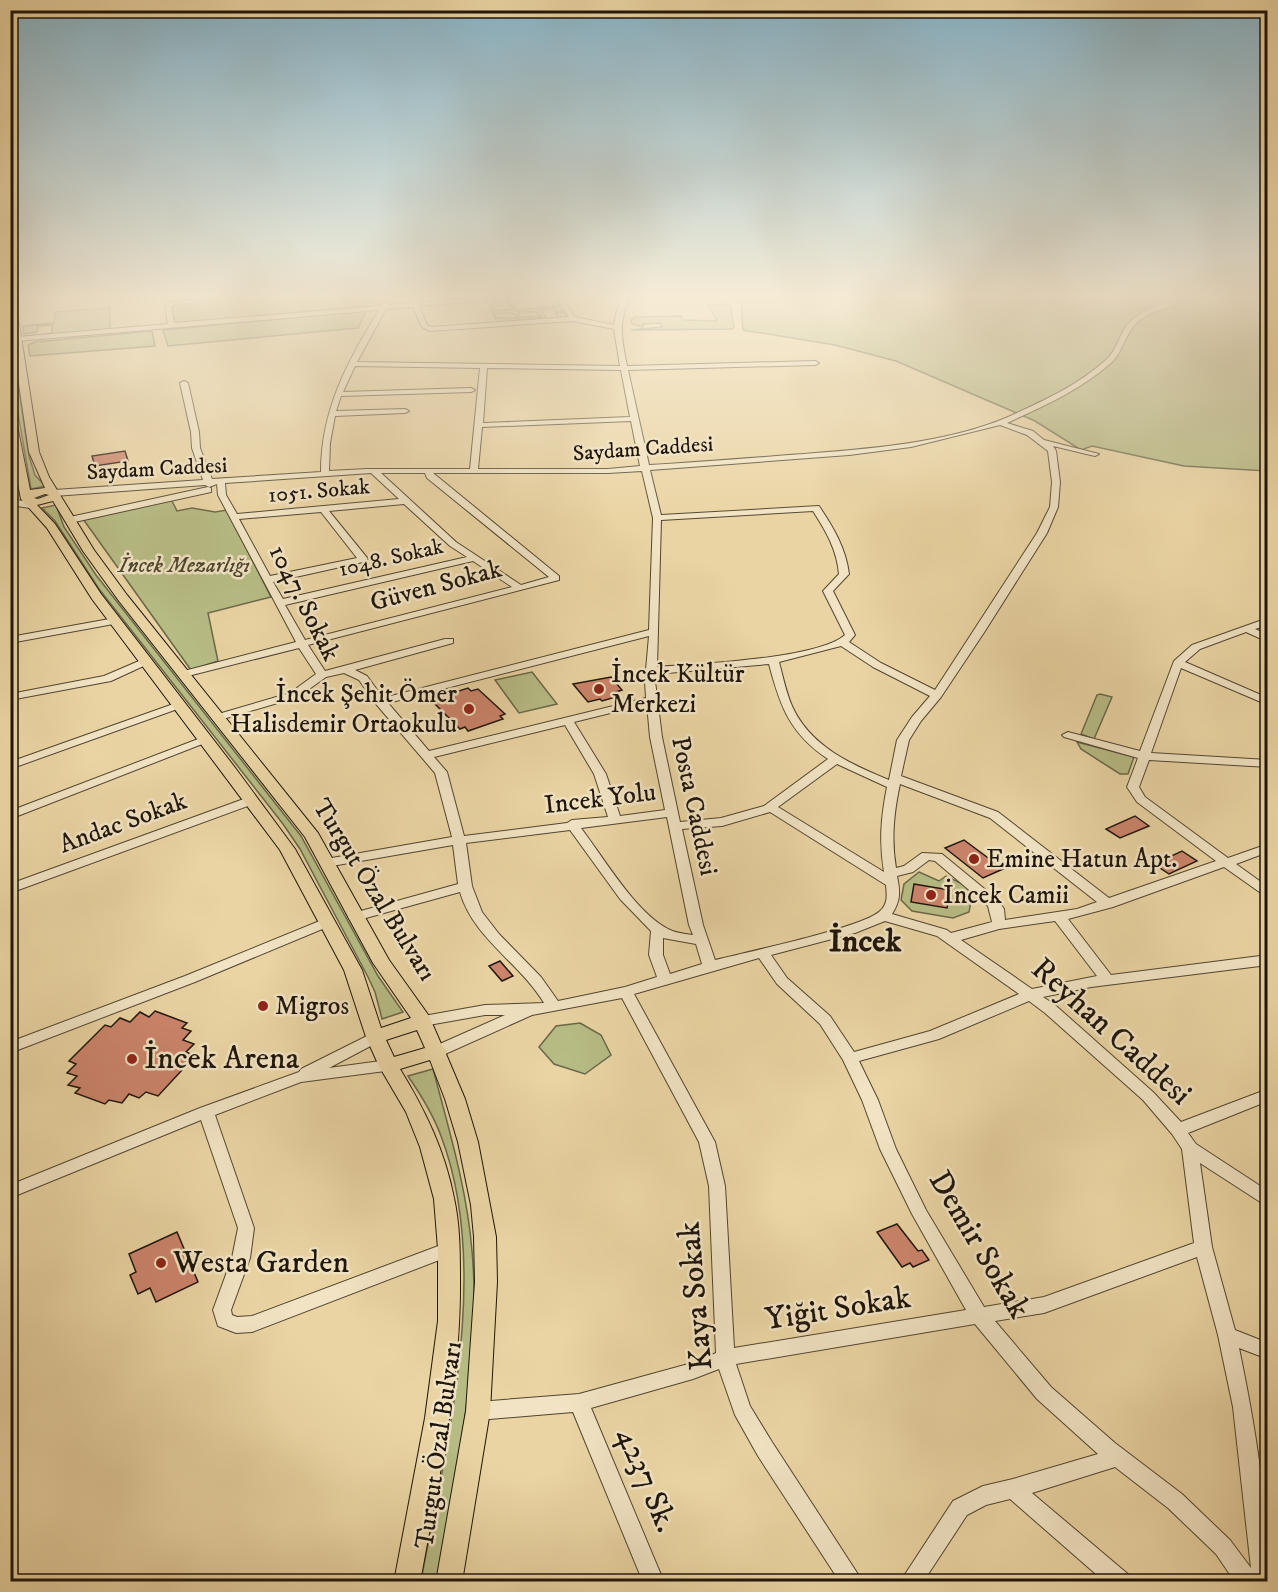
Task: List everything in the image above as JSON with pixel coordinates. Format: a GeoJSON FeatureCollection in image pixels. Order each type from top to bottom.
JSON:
{"type":"FeatureCollection","features":[{"type":"Feature","properties":{"kind":"main road","name":"Turgut Özal Bulvarı"},"geometry":{"type":"LineString","coordinates":[[22,372],[34,452],[39,467],[69,520],[123,598],[312,836],[355,917],[382,963],[423,1021],[438,1051],[468,1142],[485,1237],[486,1282],[478,1412],[449,1581]]}},
{"type":"Feature","properties":{"kind":"main road"},"geometry":{"type":"LineString","coordinates":[[10,415],[23,499],[34,502],[44,501],[52,499],[54,493]]}},
{"type":"Feature","properties":{"kind":"main road","name":"Turgut Özal Bulvarı"},"geometry":{"type":"LineString","coordinates":[[23,499],[51,526],[115,621],[287,849],[353,970],[375,1037],[388,1066],[415,1110],[430,1147],[444,1199],[449,1249],[448,1321],[443,1383],[407,1581]]}},
{"type":"Feature","properties":{"kind":"main road"},"geometry":{"type":"LineString","coordinates":[[375,1037],[423,1021]]}},
{"type":"Feature","properties":{"kind":"main road"},"geometry":{"type":"LineString","coordinates":[[388,1066],[438,1051]]}},
{"type":"Feature","properties":{"kind":"street"},"geometry":{"type":"LineString","coordinates":[[325,475],[327,429],[349,372]]}},
{"type":"Feature","properties":{"kind":"street"},"geometry":{"type":"LineString","coordinates":[[474,471],[484,372]]}},
{"type":"Feature","properties":{"kind":"street","name":"Posta Caddesi"},"geometry":{"type":"LineString","coordinates":[[627,372],[634,419],[657,518],[650,681],[656,737],[700,940],[710,966]]}},
{"type":"Feature","properties":{"kind":"street","name":"Saydam Caddesi"},"geometry":{"type":"LineString","coordinates":[[69,520],[221,486],[325,475],[373,471],[591,472],[890,448],[944,439],[1000,423],[1053,400],[1096,372]]}},
{"type":"Feature","properties":{"kind":"street"},"geometry":{"type":"LineString","coordinates":[[184,383],[195,432],[196,448],[210,484]]}},
{"type":"Feature","properties":{"kind":"street"},"geometry":{"type":"LineString","coordinates":[[340,394],[471,390]]}},
{"type":"Feature","properties":{"kind":"street"},"geometry":{"type":"LineString","coordinates":[[332,414],[405,411]]}},
{"type":"Feature","properties":{"kind":"street"},"geometry":{"type":"LineString","coordinates":[[479,425],[634,419]]}},
{"type":"Feature","properties":{"kind":"street"},"geometry":{"type":"LineString","coordinates":[[423,1021],[485,1010],[532,1010],[554,1007],[626,992],[710,966],[850,930],[884,916],[892,904],[892,878],[886,846],[887,816],[903,740],[916,719],[938,695],[1051,517],[1056,497],[1052,451],[1044,442],[1030,433],[1000,423]]}},
{"type":"Feature","properties":{"kind":"street"},"geometry":{"type":"LineString","coordinates":[[1044,442],[1095,454]]}},
{"type":"Feature","properties":{"kind":"street","name":"Güven Sokak"},"geometry":{"type":"LineString","coordinates":[[373,471],[453,544],[520,588]]}},
{"type":"Feature","properties":{"kind":"street"},"geometry":{"type":"LineString","coordinates":[[428,471],[430,476],[556,578],[520,588]]}},
{"type":"Feature","properties":{"kind":"street","name":"Saydam Caddesi"},"geometry":{"type":"LineString","coordinates":[[54,493],[210,484],[221,486]]}},
{"type":"Feature","properties":{"kind":"street","name":"1047. Sokak"},"geometry":{"type":"LineString","coordinates":[[219,717],[294,695],[322,675],[301,643],[267,580],[234,517],[221,486]]}},
{"type":"Feature","properties":{"kind":"street"},"geometry":{"type":"LineString","coordinates":[[10,502],[23,499]]}},
{"type":"Feature","properties":{"kind":"street","name":"1051. Sokak"},"geometry":{"type":"LineString","coordinates":[[234,517],[408,501]]}},
{"type":"Feature","properties":{"kind":"street"},"geometry":{"type":"LineString","coordinates":[[652,671],[773,660],[843,642],[849,638],[849,630],[828,591],[842,578],[843,565],[834,537],[816,508],[657,518]]}},
{"type":"Feature","properties":{"kind":"street"},"geometry":{"type":"LineString","coordinates":[[267,580],[363,559],[323,509]]}},
{"type":"Feature","properties":{"kind":"street","name":"1048. Sokak"},"geometry":{"type":"LineString","coordinates":[[280,603],[476,558]]}},
{"type":"Feature","properties":{"kind":"street","name":"Güven Sokak"},"geometry":{"type":"LineString","coordinates":[[184,674],[520,588]]}},
{"type":"Feature","properties":{"kind":"street"},"geometry":{"type":"LineString","coordinates":[[10,640],[115,621]]}},
{"type":"Feature","properties":{"kind":"street"},"geometry":{"type":"LineString","coordinates":[[1268,621],[1196,647],[1178,663],[1133,787],[1141,799],[1268,894]]}},
{"type":"Feature","properties":{"kind":"street"},"geometry":{"type":"LineString","coordinates":[[1247,629],[1268,639]]}},
{"type":"Feature","properties":{"kind":"street"},"geometry":{"type":"LineString","coordinates":[[380,702],[653,632]]}},
{"type":"Feature","properties":{"kind":"street"},"geometry":{"type":"LineString","coordinates":[[322,675],[450,641]]}},
{"type":"Feature","properties":{"kind":"street"},"geometry":{"type":"LineString","coordinates":[[843,642],[856,654],[879,667],[938,695]]}},
{"type":"Feature","properties":{"kind":"street"},"geometry":{"type":"LineString","coordinates":[[773,660],[784,698],[796,724],[813,744],[835,760],[994,815],[1108,904]]}},
{"type":"Feature","properties":{"kind":"street"},"geometry":{"type":"LineString","coordinates":[[10,697],[107,679],[146,661]]}},
{"type":"Feature","properties":{"kind":"street"},"geometry":{"type":"LineString","coordinates":[[1178,663],[1268,702]]}},
{"type":"Feature","properties":{"kind":"street"},"geometry":{"type":"LineString","coordinates":[[345,669],[363,678],[380,702],[441,772],[459,840],[467,900],[481,922],[537,982],[554,1007]]}},
{"type":"Feature","properties":{"kind":"street"},"geometry":{"type":"LineString","coordinates":[[428,755],[652,700]]}},
{"type":"Feature","properties":{"kind":"street"},"geometry":{"type":"LineString","coordinates":[[10,766],[179,705]]}},
{"type":"Feature","properties":{"kind":"street"},"geometry":{"type":"LineString","coordinates":[[568,721],[600,774],[615,819]]}},
{"type":"Feature","properties":{"kind":"street"},"geometry":{"type":"LineString","coordinates":[[1068,735],[1144,756],[1268,764]]}},
{"type":"Feature","properties":{"kind":"street"},"geometry":{"type":"LineString","coordinates":[[10,815],[206,739]]}},
{"type":"Feature","properties":{"kind":"street"},"geometry":{"type":"LineString","coordinates":[[675,826],[722,822],[771,808],[835,760]]}},
{"type":"Feature","properties":{"kind":"street","name":"Andac Sokak"},"geometry":{"type":"LineString","coordinates":[[10,889],[252,800]]}},
{"type":"Feature","properties":{"kind":"street"},"geometry":{"type":"LineString","coordinates":[[771,808],[892,878]]}},
{"type":"Feature","properties":{"kind":"street","name":"Incek Yolu"},"geometry":{"type":"LineString","coordinates":[[326,863],[533,829],[672,813]]}},
{"type":"Feature","properties":{"kind":"street"},"geometry":{"type":"LineString","coordinates":[[572,824],[628,901],[658,929],[682,939],[700,940]]}},
{"type":"Feature","properties":{"kind":"street"},"geometry":{"type":"LineString","coordinates":[[950,938],[999,925],[1059,917],[1108,904],[1268,848]]}},
{"type":"Feature","properties":{"kind":"street"},"geometry":{"type":"LineString","coordinates":[[892,878],[926,856],[938,857],[993,903],[997,909],[999,925]]}},
{"type":"Feature","properties":{"kind":"street"},"geometry":{"type":"LineString","coordinates":[[355,917],[465,886]]}},
{"type":"Feature","properties":{"kind":"street","name":"Reyhan Caddesi"},"geometry":{"type":"LineString","coordinates":[[884,916],[930,929],[950,938],[1030,995],[1129,1077],[1178,1130],[1190,1148],[1203,1246],[1227,1335],[1246,1434],[1263,1581]]}},
{"type":"Feature","properties":{"kind":"street"},"geometry":{"type":"LineString","coordinates":[[1059,917],[1107,980]]}},
{"type":"Feature","properties":{"kind":"street"},"geometry":{"type":"LineString","coordinates":[[10,1048],[190,979],[327,922]]}},
{"type":"Feature","properties":{"kind":"street"},"geometry":{"type":"LineString","coordinates":[[658,929],[654,948],[656,960],[666,979]]}},
{"type":"Feature","properties":{"kind":"street","name":"Demir Sokak"},"geometry":{"type":"LineString","coordinates":[[762,952],[782,981],[825,1020],[850,1058],[870,1100],[897,1168],[920,1214],[980,1317],[1044,1393],[1117,1457],[1175,1501],[1223,1547],[1248,1581]]}},
{"type":"Feature","properties":{"kind":"street"},"geometry":{"type":"LineString","coordinates":[[850,1058],[934,1035],[1030,995],[1107,980],[1268,960]]}},
{"type":"Feature","properties":{"kind":"street","name":"Kaya Sokak"},"geometry":{"type":"LineString","coordinates":[[626,992],[707,1142],[717,1186],[725,1358],[742,1409],[765,1449],[853,1581]]}},
{"type":"Feature","properties":{"kind":"street"},"geometry":{"type":"LineString","coordinates":[[438,1051],[532,1010]]}},
{"type":"Feature","properties":{"kind":"street"},"geometry":{"type":"LineString","coordinates":[[10,1192],[206,1112],[300,1077],[375,1037]]}},
{"type":"Feature","properties":{"kind":"street"},"geometry":{"type":"LineString","coordinates":[[300,1077],[388,1066]]}},
{"type":"Feature","properties":{"kind":"street"},"geometry":{"type":"LineString","coordinates":[[1178,1130],[1268,1095]]}},
{"type":"Feature","properties":{"kind":"street"},"geometry":{"type":"LineString","coordinates":[[206,1112],[246,1228],[241,1258],[222,1310],[224,1320],[236,1325],[252,1324],[449,1249]]}},
{"type":"Feature","properties":{"kind":"street"},"geometry":{"type":"LineString","coordinates":[[1190,1148],[1268,1200]]}},
{"type":"Feature","properties":{"kind":"street","name":"Yiğit Sokak"},"geometry":{"type":"LineString","coordinates":[[478,1412],[579,1403],[693,1371],[725,1358],[1044,1305],[1203,1246]]}},
{"type":"Feature","properties":{"kind":"street"},"geometry":{"type":"LineString","coordinates":[[1227,1335],[1268,1351]]}},
{"type":"Feature","properties":{"kind":"street","name":"4237 Sk."},"geometry":{"type":"LineString","coordinates":[[579,1403],[654,1581]]}},
{"type":"Feature","properties":{"kind":"street"},"geometry":{"type":"LineString","coordinates":[[910,1581],[960,1508],[983,1496],[1117,1457]]}},
{"type":"Feature","properties":{"kind":"street"},"geometry":{"type":"LineString","coordinates":[[1013,1489],[1122,1581]]}},
{"type":"Feature","properties":{"kind":"green space"},"geometry":{"type":"Polygon","coordinates":[[[12,372],[16,372],[29,456],[35,475],[45,486],[31,489],[12,372]]]}},
{"type":"Feature","properties":{"kind":"green space"},"geometry":{"type":"Polygon","coordinates":[[[922,372],[1267,372],[1267,471],[1184,466],[1092,446],[1081,450],[1035,421],[922,372]]]}},
{"type":"Feature","properties":{"kind":"green space","name":"İncek Mezarlığı"},"geometry":{"type":"Polygon","coordinates":[[[171,499],[177,511],[192,508],[215,512],[227,510],[271,597],[208,613],[218,661],[191,670],[83,519],[171,499]]]}},
{"type":"Feature","properties":{"kind":"green space"},"geometry":{"type":"Polygon","coordinates":[[[56,505],[64,527],[96,575],[301,836],[378,976],[403,1012],[382,1019],[375,992],[368,977],[300,849],[283,824],[99,589],[55,521],[42,508],[56,505]]]}},
{"type":"Feature","properties":{"kind":"green space"},"geometry":{"type":"Polygon","coordinates":[[[532,672],[557,704],[519,713],[495,680],[532,672]]]}},
{"type":"Feature","properties":{"kind":"green space"},"geometry":{"type":"Polygon","coordinates":[[[1097,695],[1112,697],[1094,739],[1081,734],[1097,695]]]}},
{"type":"Feature","properties":{"kind":"green space"},"geometry":{"type":"Polygon","coordinates":[[[1077,742],[1134,757],[1128,774],[1120,774],[1081,749],[1077,742]]]}},
{"type":"Feature","properties":{"kind":"green space"},"geometry":{"type":"Polygon","coordinates":[[[919,872],[939,881],[946,876],[971,888],[973,891],[969,912],[953,918],[912,911],[901,900],[904,884],[919,872]]]}},
{"type":"Feature","properties":{"kind":"green space"},"geometry":{"type":"Polygon","coordinates":[[[580,1023],[601,1035],[611,1055],[585,1074],[554,1064],[539,1047],[556,1026],[580,1023]]]}},
{"type":"Feature","properties":{"kind":"green space"},"geometry":{"type":"Polygon","coordinates":[[[433,1069],[457,1160],[466,1205],[470,1228],[474,1292],[470,1375],[465,1417],[437,1581],[421,1581],[452,1416],[460,1358],[464,1300],[463,1243],[456,1188],[438,1128],[408,1076],[433,1069]]]}},
{"type":"Feature","properties":{"kind":"building"},"geometry":{"type":"Polygon","coordinates":[[[125,451],[128,461],[95,466],[92,456],[125,451]]]}},
{"type":"Feature","properties":{"kind":"building","name":"İncek Kültür Merkezi"},"geometry":{"type":"Polygon","coordinates":[[[611,677],[622,690],[612,693],[616,697],[602,701],[600,699],[588,702],[573,684],[611,677]]]}},
{"type":"Feature","properties":{"kind":"building","name":"İncek Şehit Ömer Halisdemir Ortaokulu"},"geometry":{"type":"Polygon","coordinates":[[[468,688],[471,691],[478,689],[505,714],[500,716],[503,719],[468,731],[465,727],[460,729],[434,703],[440,701],[437,698],[468,688]]]}},
{"type":"Feature","properties":{"kind":"building"},"geometry":{"type":"Polygon","coordinates":[[[1135,816],[1149,826],[1120,838],[1106,829],[1135,816]]]}},
{"type":"Feature","properties":{"kind":"building","name":"Emine Hatun Apt."},"geometry":{"type":"Polygon","coordinates":[[[964,840],[1003,869],[983,878],[945,848],[964,840]]]}},
{"type":"Feature","properties":{"kind":"building"},"geometry":{"type":"Polygon","coordinates":[[[1182,851],[1197,861],[1169,874],[1154,864],[1182,851]]]}},
{"type":"Feature","properties":{"kind":"building","name":"İncek Camii"},"geometry":{"type":"Polygon","coordinates":[[[914,884],[950,890],[947,908],[911,902],[914,884]]]}},
{"type":"Feature","properties":{"kind":"building"},"geometry":{"type":"Polygon","coordinates":[[[500,961],[513,976],[502,981],[489,966],[500,961]]]}},
{"type":"Feature","properties":{"kind":"building","name":"İncek Arena"},"geometry":{"type":"Polygon","coordinates":[[[155,1011],[187,1023],[182,1028],[191,1031],[183,1040],[194,1044],[186,1052],[195,1056],[158,1096],[146,1092],[139,1098],[129,1094],[122,1103],[109,1100],[105,1104],[75,1093],[80,1088],[68,1085],[77,1076],[67,1073],[76,1064],[69,1061],[105,1025],[111,1027],[120,1018],[130,1022],[140,1012],[149,1017],[155,1011]]]}},
{"type":"Feature","properties":{"kind":"building"},"geometry":{"type":"Polygon","coordinates":[[[897,1224],[918,1251],[922,1250],[929,1260],[913,1267],[910,1263],[902,1267],[877,1232],[897,1224]]]}},
{"type":"Feature","properties":{"kind":"building","name":"Westa Garden"},"geometry":{"type":"Polygon","coordinates":[[[177,1232],[198,1282],[156,1302],[150,1288],[138,1294],[130,1275],[136,1272],[129,1254],[177,1232]]]}},
{"type":"Feature","properties":{"kind":"place","name":"İncek Kültür Merkezi"},"geometry":{"type":"Point","coordinates":[599,689]}},
{"type":"Feature","properties":{"kind":"place","name":"İncek Şehit Ömer Halisdemir Ortaokulu"},"geometry":{"type":"Point","coordinates":[469,709]}},
{"type":"Feature","properties":{"kind":"place","name":"Emine Hatun Apt."},"geometry":{"type":"Point","coordinates":[974,859]}},
{"type":"Feature","properties":{"kind":"place","name":"İncek Camii"},"geometry":{"type":"Point","coordinates":[931,895]}},
{"type":"Feature","properties":{"kind":"place","name":"Migros"},"geometry":{"type":"Point","coordinates":[263,1006]}},
{"type":"Feature","properties":{"kind":"place","name":"İncek Arena"},"geometry":{"type":"Point","coordinates":[132,1059]}},
{"type":"Feature","properties":{"kind":"place","name":"Westa Garden"},"geometry":{"type":"Point","coordinates":[161,1263]}},
{"type":"Feature","properties":{"kind":"district","name":"İncek"},"geometry":{"type":"Point","coordinates":[865,942]}}]}
